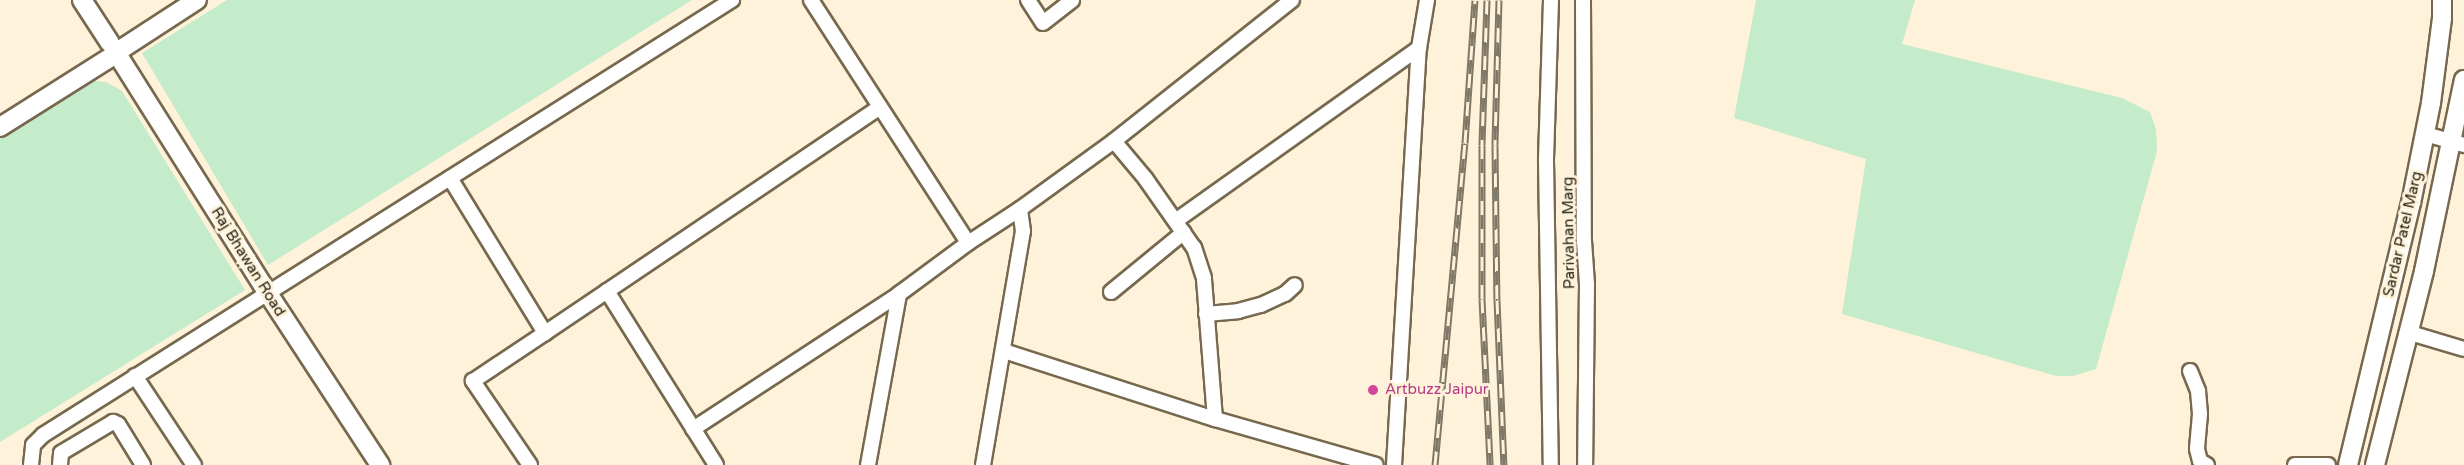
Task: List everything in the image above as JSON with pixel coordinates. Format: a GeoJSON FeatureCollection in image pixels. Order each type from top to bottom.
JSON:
{"type":"FeatureCollection","features":[{"type":"Feature","properties":{"kind":"street","name":"Raj Bhawan Road"},"geometry":{"type":"LineString","coordinates":[[82,0],[380,465]]}},
{"type":"Feature","properties":{"kind":"street"},"geometry":{"type":"LineString","coordinates":[[0,127],[197,0]]}},
{"type":"Feature","properties":{"kind":"street"},"geometry":{"type":"LineString","coordinates":[[31,465],[33,445],[43,435],[732,0]]}},
{"type":"Feature","properties":{"kind":"street"},"geometry":{"type":"LineString","coordinates":[[811,0],[968,243]]}},
{"type":"Feature","properties":{"kind":"street"},"geometry":{"type":"LineString","coordinates":[[1028,0],[1043,23],[1072,0]]}},
{"type":"Feature","properties":{"kind":"street"},"geometry":{"type":"LineString","coordinates":[[693,429],[899,294],[968,243],[1020,209],[1114,141],[1292,0]]}},
{"type":"Feature","properties":{"kind":"street"},"geometry":{"type":"LineString","coordinates":[[1394,465],[1419,48],[1427,0]]}},
{"type":"Feature","properties":{"kind":"street","name":"Parivahan Marg"},"geometry":{"type":"LineString","coordinates":[[1551,0],[1546,161],[1551,465]]}},
{"type":"Feature","properties":{"kind":"street","name":"Parivahan Marg"},"geometry":{"type":"LineString","coordinates":[[1583,0],[1584,230],[1587,284],[1585,465]]}},
{"type":"Feature","properties":{"kind":"street","name":"Sardar Patel Marg"},"geometry":{"type":"LineString","coordinates":[[2348,465],[2411,203],[2425,134],[2442,18],[2442,0]]}},
{"type":"Feature","properties":{"kind":"street"},"geometry":{"type":"LineString","coordinates":[[1177,220],[1419,48]]}},
{"type":"Feature","properties":{"kind":"street"},"geometry":{"type":"LineString","coordinates":[[2375,465],[2407,332],[2458,143],[2464,80]]}},
{"type":"Feature","properties":{"kind":"street"},"geometry":{"type":"LineString","coordinates":[[531,465],[473,381],[880,107]]}},
{"type":"Feature","properties":{"kind":"street"},"geometry":{"type":"LineString","coordinates":[[2425,134],[2458,143]]}},
{"type":"Feature","properties":{"kind":"street"},"geometry":{"type":"LineString","coordinates":[[1114,141],[1177,220],[1194,248],[1204,278],[1215,419]]}},
{"type":"Feature","properties":{"kind":"street"},"geometry":{"type":"LineString","coordinates":[[450,178],[545,333]]}},
{"type":"Feature","properties":{"kind":"street"},"geometry":{"type":"LineString","coordinates":[[983,465],[1023,231],[1020,209]]}},
{"type":"Feature","properties":{"kind":"street"},"geometry":{"type":"LineString","coordinates":[[1111,292],[1184,232]]}},
{"type":"Feature","properties":{"kind":"street"},"geometry":{"type":"LineString","coordinates":[[1206,314],[1239,311],[1261,305],[1285,294],[1296,285]]}},
{"type":"Feature","properties":{"kind":"street"},"geometry":{"type":"LineString","coordinates":[[607,291],[716,465]]}},
{"type":"Feature","properties":{"kind":"street"},"geometry":{"type":"LineString","coordinates":[[868,465],[899,294]]}},
{"type":"Feature","properties":{"kind":"street"},"geometry":{"type":"LineString","coordinates":[[2407,332],[2464,349]]}},
{"type":"Feature","properties":{"kind":"street"},"geometry":{"type":"LineString","coordinates":[[1004,351],[1215,419],[1376,465]]}},
{"type":"Feature","properties":{"kind":"street"},"geometry":{"type":"LineString","coordinates":[[2190,371],[2198,391],[2200,414],[2196,449],[2200,461],[2207,465]]}},
{"type":"Feature","properties":{"kind":"street"},"geometry":{"type":"LineString","coordinates":[[135,376],[194,465]]}},
{"type":"Feature","properties":{"kind":"street"},"geometry":{"type":"LineString","coordinates":[[60,465],[61,453],[113,422],[118,424],[142,465]]}},
{"type":"Feature","properties":{"kind":"street"},"geometry":{"type":"LineString","coordinates":[[2295,465],[2328,465]]}},
{"type":"Feature","properties":{"kind":"green space"},"geometry":{"type":"Polygon","coordinates":[[[227,0],[692,0],[268,265],[142,53],[227,0]]]}},
{"type":"Feature","properties":{"kind":"green space"},"geometry":{"type":"Polygon","coordinates":[[[1756,0],[1915,0],[1902,44],[2122,98],[2150,112],[2156,129],[2157,151],[2096,369],[2073,376],[2056,376],[1842,314],[1866,159],[1734,118],[1756,0]]]}},
{"type":"Feature","properties":{"kind":"green space"},"geometry":{"type":"Polygon","coordinates":[[[95,81],[106,82],[122,91],[245,290],[0,442],[0,137],[76,87],[95,81]]]}},
{"type":"Feature","properties":{"kind":"railway"},"geometry":{"type":"LineString","coordinates":[[1435,465],[1465,143],[1475,0]]}},
{"type":"Feature","properties":{"kind":"railway"},"geometry":{"type":"LineString","coordinates":[[1487,0],[1482,145],[1482,299],[1490,465]]}},
{"type":"Feature","properties":{"kind":"railway"},"geometry":{"type":"LineString","coordinates":[[1499,0],[1495,145],[1497,300],[1504,465]]}},
{"type":"Feature","properties":{"kind":"place","name":"Artbuzz Jaipur"},"geometry":{"type":"Point","coordinates":[1373,390]}}]}
